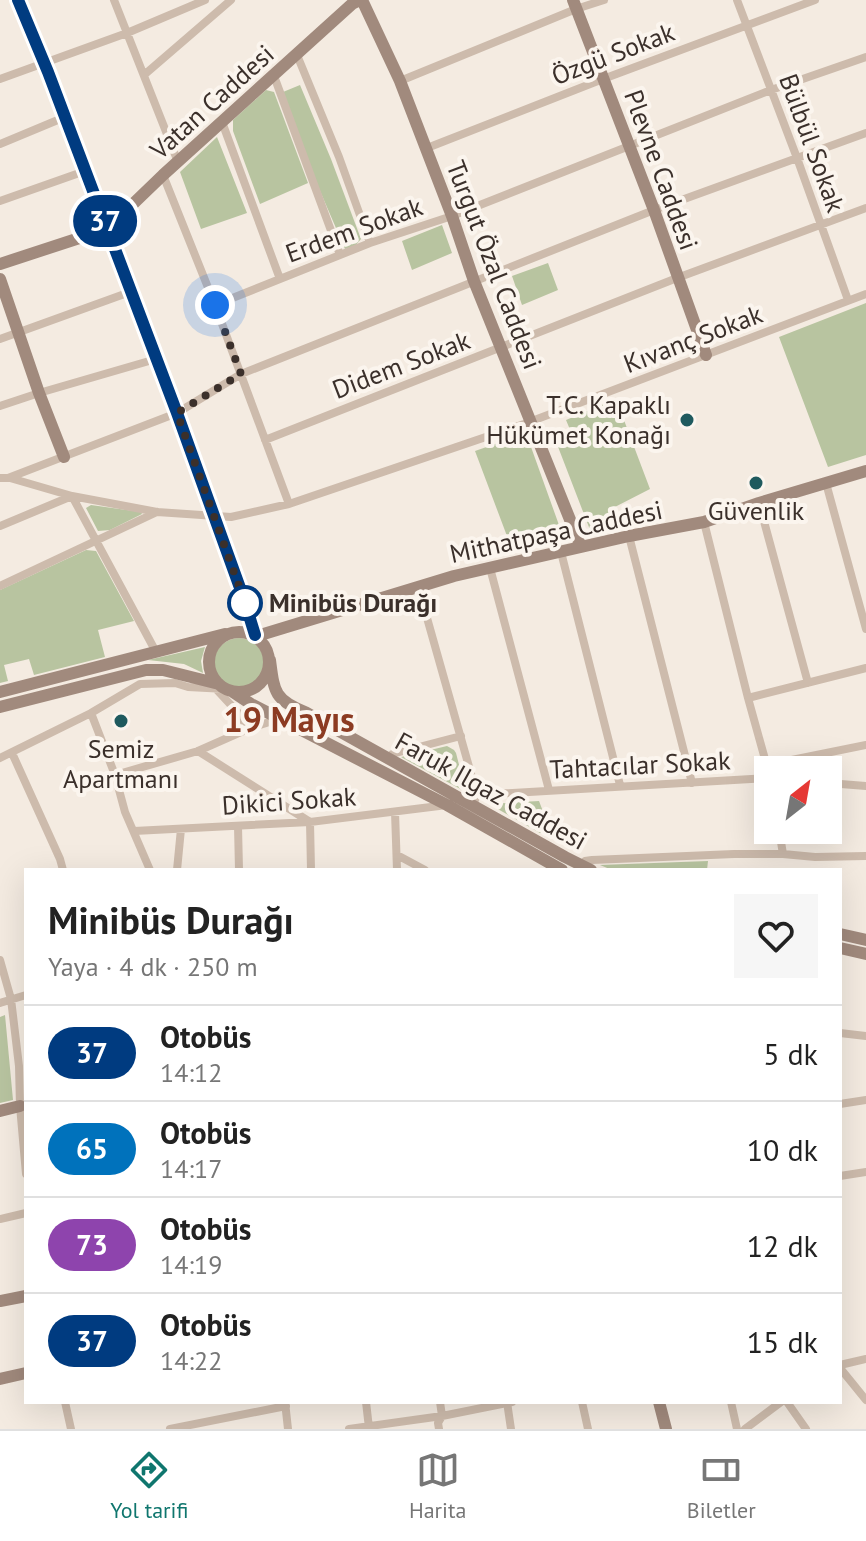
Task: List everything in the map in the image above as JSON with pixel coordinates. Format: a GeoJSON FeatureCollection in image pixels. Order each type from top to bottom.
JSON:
{"type":"FeatureCollection","features":[{"type":"Feature","properties":{"kind":"street"},"geometry":{"type":"LineString","coordinates":[[18,0],[177,413],[256,636]]}},
{"type":"Feature","properties":{"kind":"street"},"geometry":{"type":"LineString","coordinates":[[114,0],[178,162]]}},
{"type":"Feature","properties":{"kind":"street"},"geometry":{"type":"LineString","coordinates":[[0,79],[127,33],[205,0]]}},
{"type":"Feature","properties":{"kind":"street"},"geometry":{"type":"LineString","coordinates":[[144,75],[231,0]]}},
{"type":"Feature","properties":{"kind":"street","name":"Vatan Caddesi"},"geometry":{"type":"LineString","coordinates":[[0,264],[107,229],[352,4],[361,0]]}},
{"type":"Feature","properties":{"kind":"street","name":"Turgut Özal Caddesi"},"geometry":{"type":"LineString","coordinates":[[361,0],[400,81],[427,148],[474,281],[581,547]]}},
{"type":"Feature","properties":{"kind":"street"},"geometry":{"type":"LineString","coordinates":[[400,81],[575,4],[604,0]]}},
{"type":"Feature","properties":{"kind":"street","name":"Bülbül Sokak"},"geometry":{"type":"LineString","coordinates":[[737,0],[848,300]]}},
{"type":"Feature","properties":{"kind":"street","name":"Özgü Sokak"},"geometry":{"type":"LineString","coordinates":[[427,148],[815,0]]}},
{"type":"Feature","properties":{"kind":"street","name":"Plevne Caddesi"},"geometry":{"type":"LineString","coordinates":[[575,4],[706,355]]}},
{"type":"Feature","properties":{"kind":"street"},"geometry":{"type":"LineString","coordinates":[[297,55],[370,243]]}},
{"type":"Feature","properties":{"kind":"street","name":"Erdem Sokak"},"geometry":{"type":"LineString","coordinates":[[215,305],[370,243],[452,216],[771,90],[866,57]]}},
{"type":"Feature","properties":{"kind":"street"},"geometry":{"type":"LineString","coordinates":[[274,76],[340,255]]}},
{"type":"Feature","properties":{"kind":"street"},"geometry":{"type":"LineString","coordinates":[[0,144],[65,117]]}},
{"type":"Feature","properties":{"kind":"street"},"geometry":{"type":"LineString","coordinates":[[222,122],[280,279]]}},
{"type":"Feature","properties":{"kind":"street"},"geometry":{"type":"LineString","coordinates":[[4,478],[177,413],[241,374],[654,210],[866,133]]}},
{"type":"Feature","properties":{"kind":"street"},"geometry":{"type":"LineString","coordinates":[[0,201],[85,171]]}},
{"type":"Feature","properties":{"kind":"street"},"geometry":{"type":"LineString","coordinates":[[163,175],[289,504]]}},
{"type":"Feature","properties":{"kind":"street","name":"Didem Sokak"},"geometry":{"type":"LineString","coordinates":[[265,440],[677,278],[866,208]]}},
{"type":"Feature","properties":{"kind":"street"},"geometry":{"type":"LineString","coordinates":[[0,279],[64,457]]}},
{"type":"Feature","properties":{"kind":"street"},"geometry":{"type":"LineString","coordinates":[[0,339],[130,292]]}},
{"type":"Feature","properties":{"kind":"street","name":"Kıvanç Sokak"},"geometry":{"type":"LineString","coordinates":[[4,478],[72,496],[157,512],[231,517],[289,504],[530,421],[866,294]]}},
{"type":"Feature","properties":{"kind":"street"},"geometry":{"type":"LineString","coordinates":[[0,406],[156,359]]}},
{"type":"Feature","properties":{"kind":"street","name":"Mithatpaşa Caddesi"},"geometry":{"type":"LineString","coordinates":[[256,636],[418,586],[629,536],[704,522],[866,471]]}},
{"type":"Feature","properties":{"kind":"street"},"geometry":{"type":"LineString","coordinates":[[826,483],[866,629]]}},
{"type":"Feature","properties":{"kind":"street"},"geometry":{"type":"LineString","coordinates":[[0,526],[72,496],[156,652]]}},
{"type":"Feature","properties":{"kind":"street"},"geometry":{"type":"LineString","coordinates":[[759,503],[808,683]]}},
{"type":"Feature","properties":{"kind":"street"},"geometry":{"type":"LineString","coordinates":[[0,586],[157,512]]}},
{"type":"Feature","properties":{"kind":"street"},"geometry":{"type":"LineString","coordinates":[[704,522],[764,756]]}},
{"type":"Feature","properties":{"kind":"street"},"geometry":{"type":"LineString","coordinates":[[629,536],[692,783]]}},
{"type":"Feature","properties":{"kind":"street"},"geometry":{"type":"LineString","coordinates":[[561,552],[620,785]]}},
{"type":"Feature","properties":{"kind":"street"},"geometry":{"type":"LineString","coordinates":[[490,568],[549,790]]}},
{"type":"Feature","properties":{"kind":"street"},"geometry":{"type":"LineString","coordinates":[[418,586],[461,736],[475,800]]}},
{"type":"Feature","properties":{"kind":"street"},"geometry":{"type":"LineString","coordinates":[[0,692],[235,631],[246,631],[256,636],[263,643],[270,660],[269,669],[259,685],[242,692],[175,683],[140,684],[91,713],[0,758]]}},
{"type":"Feature","properties":{"kind":"street"},"geometry":{"type":"LineString","coordinates":[[225,634],[211,648],[209,667],[212,677],[243,718],[246,730]]}},
{"type":"Feature","properties":{"kind":"street","name":"Faruk Ilgaz Caddesi"},"geometry":{"type":"LineString","coordinates":[[270,660],[275,690],[287,705],[475,800],[581,868]]}},
{"type":"Feature","properties":{"kind":"street"},"geometry":{"type":"LineString","coordinates":[[748,698],[866,668]]}},
{"type":"Feature","properties":{"kind":"street"},"geometry":{"type":"LineString","coordinates":[[0,707],[146,670],[172,671],[224,689]]}},
{"type":"Feature","properties":{"kind":"street","name":"Faruk Ilgaz Caddesi"},"geometry":{"type":"LineString","coordinates":[[224,689],[447,805],[558,868]]}},
{"type":"Feature","properties":{"kind":"street"},"geometry":{"type":"LineString","coordinates":[[91,713],[115,775],[125,812],[149,868]]}},
{"type":"Feature","properties":{"kind":"street"},"geometry":{"type":"LineString","coordinates":[[115,775],[198,751],[279,719]]}},
{"type":"Feature","properties":{"kind":"street"},"geometry":{"type":"LineString","coordinates":[[389,759],[392,754],[461,736]]}},
{"type":"Feature","properties":{"kind":"street"},"geometry":{"type":"LineString","coordinates":[[819,756],[866,745]]}},
{"type":"Feature","properties":{"kind":"street"},"geometry":{"type":"LineString","coordinates":[[198,751],[310,822],[311,868]]}},
{"type":"Feature","properties":{"kind":"street"},"geometry":{"type":"LineString","coordinates":[[12,753],[62,868]]}},
{"type":"Feature","properties":{"kind":"street","name":"Tahtacılar Sokak"},"geometry":{"type":"LineString","coordinates":[[475,800],[549,790],[754,779]]}},
{"type":"Feature","properties":{"kind":"street"},"geometry":{"type":"LineString","coordinates":[[842,784],[866,786]]}},
{"type":"Feature","properties":{"kind":"street","name":"Dikici Sokak"},"geometry":{"type":"LineString","coordinates":[[134,831],[310,822],[447,805]]}},
{"type":"Feature","properties":{"kind":"street"},"geometry":{"type":"LineString","coordinates":[[395,812],[397,868]]}},
{"type":"Feature","properties":{"kind":"street"},"geometry":{"type":"LineString","coordinates":[[238,826],[239,868]]}},
{"type":"Feature","properties":{"kind":"street"},"geometry":{"type":"LineString","coordinates":[[177,868],[181,829]]}},
{"type":"Feature","properties":{"kind":"street"},"geometry":{"type":"LineString","coordinates":[[781,844],[783,854]]}},
{"type":"Feature","properties":{"kind":"street"},"geometry":{"type":"LineString","coordinates":[[583,868],[585,861],[592,860],[734,854],[866,856]]}},
{"type":"Feature","properties":{"kind":"street"},"geometry":{"type":"LineString","coordinates":[[397,855],[421,868]]}},
{"type":"Feature","properties":{"kind":"street"},"geometry":{"type":"LineString","coordinates":[[842,934],[866,940]]}},
{"type":"Feature","properties":{"kind":"street"},"geometry":{"type":"LineString","coordinates":[[842,948],[866,954]]}},
{"type":"Feature","properties":{"kind":"street"},"geometry":{"type":"LineString","coordinates":[[0,960],[11,999],[23,1065],[24,1128]]}},
{"type":"Feature","properties":{"kind":"street"},"geometry":{"type":"LineString","coordinates":[[0,1003],[24,996]]}},
{"type":"Feature","properties":{"kind":"street"},"geometry":{"type":"LineString","coordinates":[[842,1033],[866,1036]]}},
{"type":"Feature","properties":{"kind":"street"},"geometry":{"type":"LineString","coordinates":[[842,1104],[866,1100]]}},
{"type":"Feature","properties":{"kind":"street"},"geometry":{"type":"LineString","coordinates":[[0,1111],[23,1105]]}},
{"type":"Feature","properties":{"kind":"street"},"geometry":{"type":"LineString","coordinates":[[842,1176],[866,1172]]}},
{"type":"Feature","properties":{"kind":"street"},"geometry":{"type":"LineString","coordinates":[[0,1219],[24,1213]]}},
{"type":"Feature","properties":{"kind":"street"},"geometry":{"type":"LineString","coordinates":[[0,1301],[24,1296]]}},
{"type":"Feature","properties":{"kind":"street"},"geometry":{"type":"LineString","coordinates":[[842,1365],[866,1359]]}},
{"type":"Feature","properties":{"kind":"street"},"geometry":{"type":"LineString","coordinates":[[842,1369],[866,1400]]}},
{"type":"Feature","properties":{"kind":"street"},"geometry":{"type":"LineString","coordinates":[[0,1379],[24,1373]]}},
{"type":"Feature","properties":{"kind":"street"},"geometry":{"type":"LineString","coordinates":[[65,1404],[71,1429]]}},
{"type":"Feature","properties":{"kind":"street"},"geometry":{"type":"LineString","coordinates":[[170,1429],[286,1404],[288,1429]]}},
{"type":"Feature","properties":{"kind":"street"},"geometry":{"type":"LineString","coordinates":[[366,1404],[369,1427]]}},
{"type":"Feature","properties":{"kind":"street"},"geometry":{"type":"LineString","coordinates":[[439,1429],[440,1404]]}},
{"type":"Feature","properties":{"kind":"street"},"geometry":{"type":"LineString","coordinates":[[349,1429],[442,1416],[499,1404]]}},
{"type":"Feature","properties":{"kind":"street"},"geometry":{"type":"LineString","coordinates":[[509,1404],[511,1429]]}},
{"type":"Feature","properties":{"kind":"street"},"geometry":{"type":"LineString","coordinates":[[582,1404],[588,1429]]}},
{"type":"Feature","properties":{"kind":"street"},"geometry":{"type":"LineString","coordinates":[[660,1404],[666,1429]]}},
{"type":"Feature","properties":{"kind":"street"},"geometry":{"type":"LineString","coordinates":[[731,1404],[737,1429]]}},
{"type":"Feature","properties":{"kind":"street"},"geometry":{"type":"LineString","coordinates":[[745,1429],[781,1404]]}},
{"type":"Feature","properties":{"kind":"street"},"geometry":{"type":"LineString","coordinates":[[786,1404],[806,1429]]}},
{"type":"Feature","properties":{"kind":"green space"},"geometry":{"type":"Polygon","coordinates":[[[300,85],[361,239],[355,246],[345,249],[311,170],[283,92],[300,85]]]}},
{"type":"Feature","properties":{"kind":"green space"},"geometry":{"type":"Polygon","coordinates":[[[266,90],[274,92],[308,183],[260,204],[233,131],[233,120],[266,90]]]}},
{"type":"Feature","properties":{"kind":"green space"},"geometry":{"type":"Polygon","coordinates":[[[217,137],[247,213],[201,229],[180,172],[217,137]]]}},
{"type":"Feature","properties":{"kind":"green space"},"geometry":{"type":"Polygon","coordinates":[[[442,225],[452,253],[412,270],[402,241],[442,225]]]}},
{"type":"Feature","properties":{"kind":"green space"},"geometry":{"type":"Polygon","coordinates":[[[548,263],[558,290],[522,305],[512,276],[548,263]]]}},
{"type":"Feature","properties":{"kind":"green space"},"geometry":{"type":"Polygon","coordinates":[[[866,303],[866,455],[828,467],[779,337],[866,303]]]}},
{"type":"Feature","properties":{"kind":"green space"},"geometry":{"type":"Polygon","coordinates":[[[616,399],[650,489],[609,510],[614,530],[592,535],[555,439],[571,432],[566,420],[616,399]]]}},
{"type":"Feature","properties":{"kind":"green space"},"geometry":{"type":"Polygon","coordinates":[[[526,433],[564,539],[513,552],[475,451],[526,433]]]}},
{"type":"Feature","properties":{"kind":"green space"},"geometry":{"type":"Polygon","coordinates":[[[91,505],[142,514],[110,530],[98,531],[86,508],[91,505]]]}},
{"type":"Feature","properties":{"kind":"green space"},"geometry":{"type":"Polygon","coordinates":[[[86,550],[96,551],[134,621],[98,630],[105,657],[34,675],[29,659],[4,665],[8,681],[0,683],[0,590],[86,550]]]}},
{"type":"Feature","properties":{"kind":"green space"},"geometry":{"type":"Polygon","coordinates":[[[239,638],[256,646],[264,663],[256,680],[239,688],[222,680],[214,663],[222,646],[239,638]]]}},
{"type":"Feature","properties":{"kind":"green space"},"geometry":{"type":"Polygon","coordinates":[[[205,647],[201,661],[203,673],[184,664],[148,660],[205,647]]]}},
{"type":"Feature","properties":{"kind":"green space"},"geometry":{"type":"Polygon","coordinates":[[[447,746],[456,753],[466,792],[401,757],[447,746]]]}},
{"type":"Feature","properties":{"kind":"green space"},"geometry":{"type":"Polygon","coordinates":[[[539,801],[549,827],[540,833],[489,804],[539,801]]]}},
{"type":"Feature","properties":{"kind":"green space"},"geometry":{"type":"Polygon","coordinates":[[[708,861],[707,868],[607,868],[600,865],[708,861]]]}},
{"type":"Feature","properties":{"kind":"green space"},"geometry":{"type":"Polygon","coordinates":[[[5,1015],[13,1100],[0,1103],[0,1017],[5,1015]]]}},
{"type":"Feature","properties":{"kind":"bus line","name":"37"},"geometry":{"type":"LineString","coordinates":[[18,0],[177,413],[255,635]]}},
{"type":"Feature","properties":{"kind":"place","name":"T.C. Kapaklı Hükümet Konağı"},"geometry":{"type":"Point","coordinates":[687,420]}},
{"type":"Feature","properties":{"kind":"place","name":"Güvenlik"},"geometry":{"type":"Point","coordinates":[756,483]}},
{"type":"Feature","properties":{"kind":"place","name":"Minibüs Durağı"},"geometry":{"type":"Point","coordinates":[245,603]}},
{"type":"Feature","properties":{"kind":"place","name":"Semiz Apartmanı"},"geometry":{"type":"Point","coordinates":[121,721]}},
{"type":"Feature","properties":{"kind":"district","name":"19 Mayıs"},"geometry":{"type":"Point","coordinates":[289,720]}},
{"type":"Feature","properties":{"kind":"route"},"geometry":{"type":"LineString","coordinates":[[215,305],[241,374],[177,413],[245,603]]}}]}
